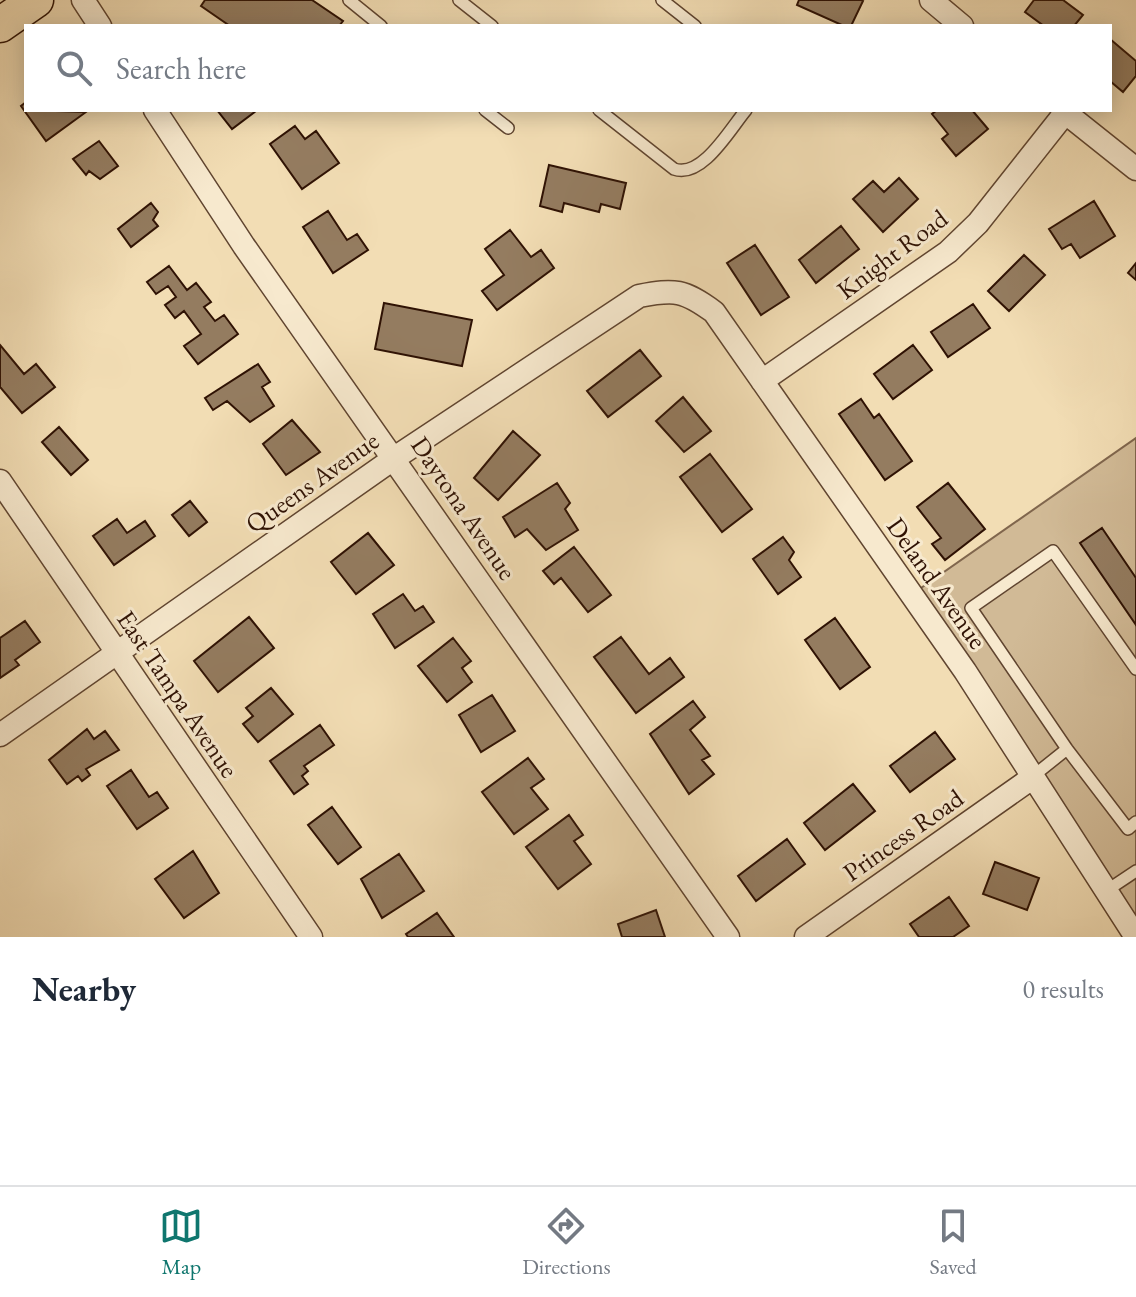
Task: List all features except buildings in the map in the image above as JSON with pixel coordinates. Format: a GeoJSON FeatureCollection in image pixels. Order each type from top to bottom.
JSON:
{"type":"FeatureCollection","features":[{"type":"Feature","properties":{"kind":"main road"},"geometry":{"type":"LineString","coordinates":[[0,25],[36,0]]}},
{"type":"Feature","properties":{"kind":"street"},"geometry":{"type":"LineString","coordinates":[[83,0],[99,24]]}},
{"type":"Feature","properties":{"kind":"street"},"geometry":{"type":"LineString","coordinates":[[931,0],[960,24]]}},
{"type":"Feature","properties":{"kind":"street","name":"Daytona Avenue"},"geometry":{"type":"LineString","coordinates":[[156,112],[244,246],[396,457],[728,937]]}},
{"type":"Feature","properties":{"kind":"street","name":"Knight Road"},"geometry":{"type":"LineString","coordinates":[[762,381],[948,252],[978,223],[1063,112]]}},
{"type":"Feature","properties":{"kind":"street"},"geometry":{"type":"LineString","coordinates":[[1065,112],[1136,169]]}},
{"type":"Feature","properties":{"kind":"street","name":"Queens Avenue"},"geometry":{"type":"LineString","coordinates":[[0,735],[396,457],[639,296],[665,291]]}},
{"type":"Feature","properties":{"kind":"street","name":"Deland Avenue"},"geometry":{"type":"LineString","coordinates":[[665,291],[688,293],[714,312],[965,671],[1136,937]]}},
{"type":"Feature","properties":{"kind":"street","name":"East Tampa Avenue"},"geometry":{"type":"LineString","coordinates":[[0,481],[311,937]]}},
{"type":"Feature","properties":{"kind":"street","name":"Princess Road"},"geometry":{"type":"LineString","coordinates":[[806,937],[1032,778]]}},
{"type":"Feature","properties":{"kind":"lane"},"geometry":{"type":"LineString","coordinates":[[349,0],[379,24]]}},
{"type":"Feature","properties":{"kind":"lane"},"geometry":{"type":"LineString","coordinates":[[459,0],[489,24]]}},
{"type":"Feature","properties":{"kind":"lane"},"geometry":{"type":"LineString","coordinates":[[662,0],[692,24]]}},
{"type":"Feature","properties":{"kind":"lane"},"geometry":{"type":"LineString","coordinates":[[488,112],[508,128]]}},
{"type":"Feature","properties":{"kind":"lane"},"geometry":{"type":"LineString","coordinates":[[602,112],[674,169],[687,172],[699,166],[744,112]]}},
{"type":"Feature","properties":{"kind":"lane"},"geometry":{"type":"LineString","coordinates":[[1136,669],[1053,551],[971,608],[1067,749],[1128,829],[1136,822]]}},
{"type":"Feature","properties":{"kind":"lane"},"geometry":{"type":"LineString","coordinates":[[1032,778],[1067,749]]}},
{"type":"Feature","properties":{"kind":"lane"},"geometry":{"type":"LineString","coordinates":[[1106,891],[1136,871]]}},
{"type":"Feature","properties":{"kind":"shaded area"},"geometry":{"type":"Polygon","coordinates":[[[1136,438],[1136,930],[911,595],[1136,438]]]}}]}
